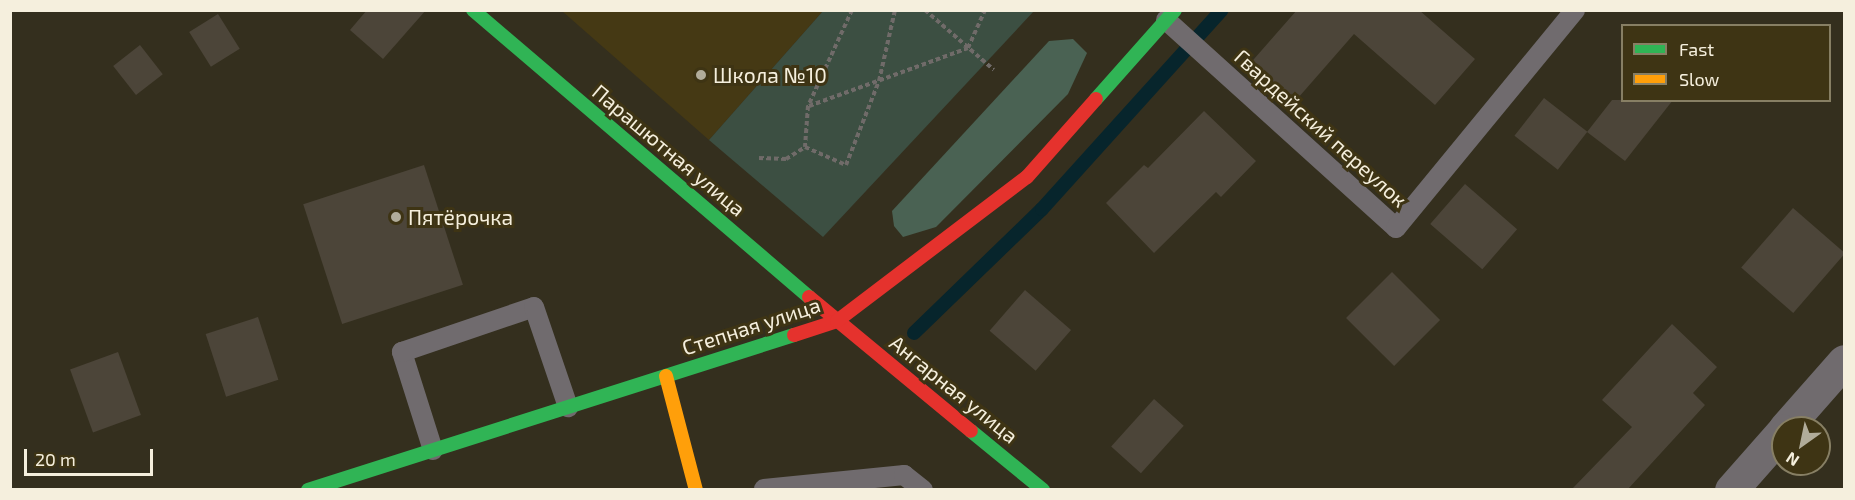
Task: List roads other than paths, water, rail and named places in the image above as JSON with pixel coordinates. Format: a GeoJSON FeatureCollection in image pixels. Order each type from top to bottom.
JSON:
{"type":"FeatureCollection","features":[{"type":"Feature","properties":{"kind":"street","name":"Парашютная улица"},"geometry":{"type":"LineString","coordinates":[[473,10],[837,321]]}},
{"type":"Feature","properties":{"kind":"street","name":"Степная улица"},"geometry":{"type":"LineString","coordinates":[[308,489],[837,321],[1027,177],[1170,15]]}},
{"type":"Feature","properties":{"kind":"street","name":"Ангарная улица"},"geometry":{"type":"LineString","coordinates":[[837,321],[1044,489]]}},
{"type":"Feature","properties":{"kind":"street"},"geometry":{"type":"LineString","coordinates":[[1796,416],[1845,361]]}},
{"type":"Feature","properties":{"kind":"street"},"geometry":{"type":"LineString","coordinates":[[666,376],[696,489]]}},
{"type":"Feature","properties":{"kind":"street"},"geometry":{"type":"LineString","coordinates":[[1731,489],[1771,444]]}},
{"type":"Feature","properties":{"kind":"lane","name":"Гвардейский переулок"},"geometry":{"type":"LineString","coordinates":[[1170,15],[1184,36],[1205,56],[1396,228],[1575,10]]}},
{"type":"Feature","properties":{"kind":"lane"},"geometry":{"type":"LineString","coordinates":[[433,450],[402,352],[534,307],[568,407]]}},
{"type":"Feature","properties":{"kind":"lane"},"geometry":{"type":"LineString","coordinates":[[764,489],[904,475],[923,489]]}},
{"type":"Feature","properties":{"kind":"waterway"},"geometry":{"type":"LineString","coordinates":[[914,333],[1042,209],[1222,10]]}},
{"type":"Feature","properties":{"kind":"place","name":"Школа №10"},"geometry":{"type":"Point","coordinates":[701,75]}},
{"type":"Feature","properties":{"kind":"place","name":"Пятёрочка"},"geometry":{"type":"Point","coordinates":[396,217]}}]}
